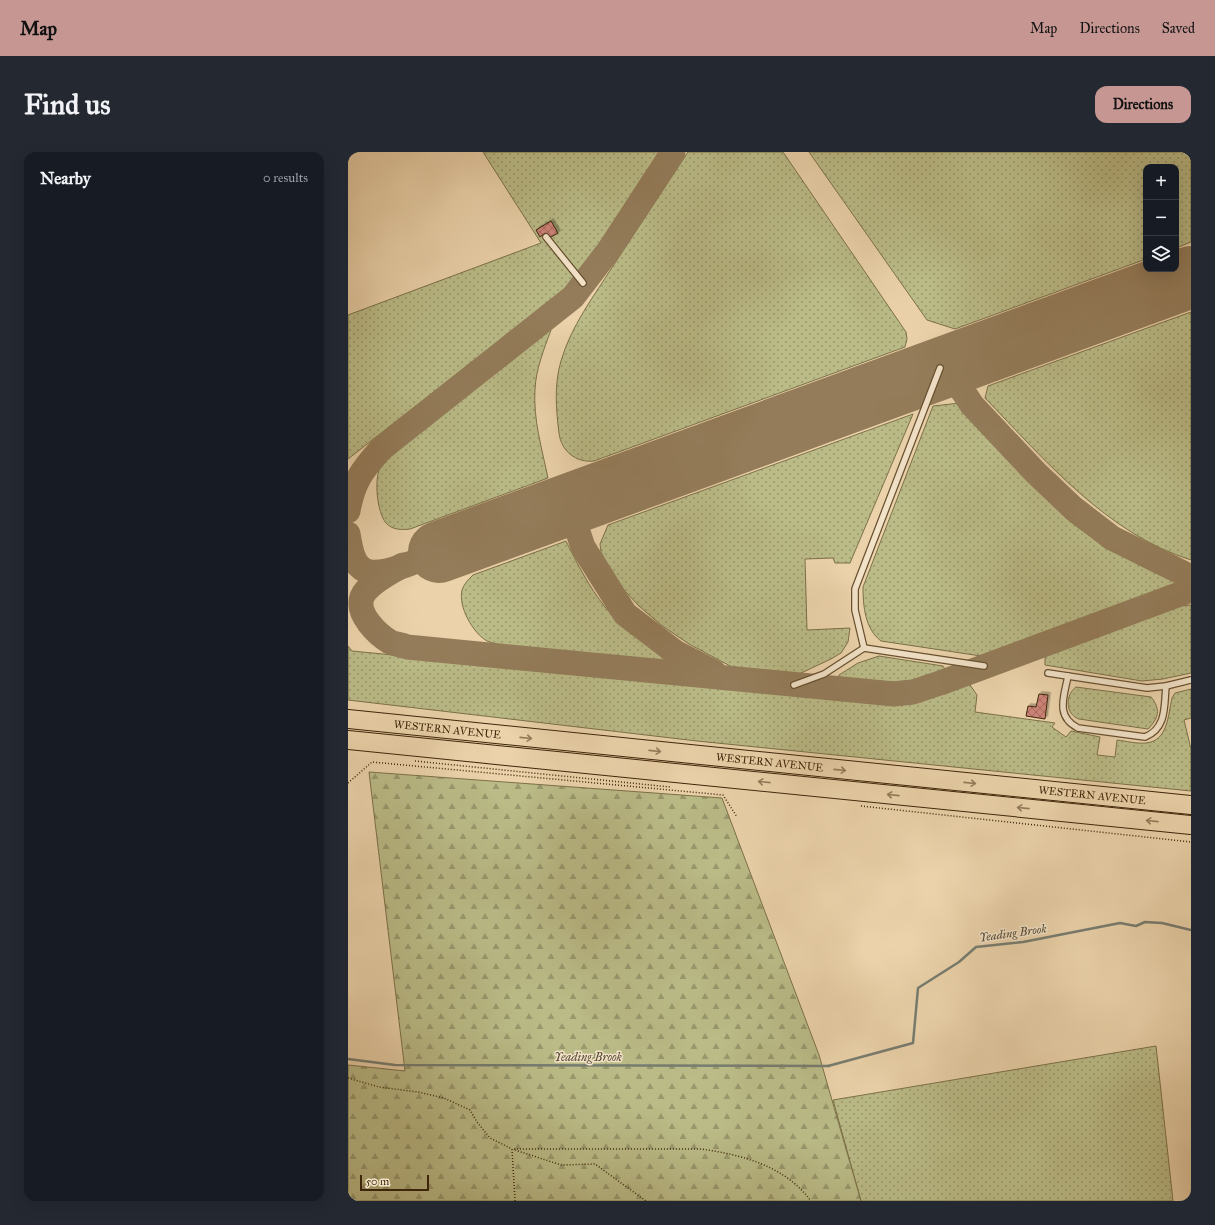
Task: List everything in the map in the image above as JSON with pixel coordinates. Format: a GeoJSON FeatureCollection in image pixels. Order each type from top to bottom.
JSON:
{"type":"FeatureCollection","features":[{"type":"Feature","properties":{"kind":"highway","name":"WESTERN AVENUE"},"geometry":{"type":"LineString","coordinates":[[348,719],[1191,805]]}},
{"type":"Feature","properties":{"kind":"highway","name":"WESTERN AVENUE"},"geometry":{"type":"LineString","coordinates":[[348,740],[1191,825]]}},
{"type":"Feature","properties":{"kind":"lane"},"geometry":{"type":"LineString","coordinates":[[546,237],[583,283]]}},
{"type":"Feature","properties":{"kind":"lane"},"geometry":{"type":"LineString","coordinates":[[864,648],[855,610],[855,589],[940,368]]}},
{"type":"Feature","properties":{"kind":"lane"},"geometry":{"type":"LineString","coordinates":[[794,685],[824,674],[864,648],[984,666]]}},
{"type":"Feature","properties":{"kind":"lane"},"geometry":{"type":"LineString","coordinates":[[1048,673],[1147,688],[1166,686],[1191,680]]}},
{"type":"Feature","properties":{"kind":"lane"},"geometry":{"type":"LineString","coordinates":[[1068,676],[1063,707],[1064,716],[1069,724],[1078,728],[1145,737],[1154,734],[1160,726],[1166,686]]}},
{"type":"Feature","properties":{"kind":"path"},"geometry":{"type":"LineString","coordinates":[[410,761],[723,792]]}},
{"type":"Feature","properties":{"kind":"path"},"geometry":{"type":"LineString","coordinates":[[348,783],[372,762],[723,795],[737,818]]}},
{"type":"Feature","properties":{"kind":"path"},"geometry":{"type":"LineString","coordinates":[[857,806],[1191,842]]}},
{"type":"Feature","properties":{"kind":"path"},"geometry":{"type":"LineString","coordinates":[[348,1078],[379,1087],[418,1092],[444,1098],[470,1110],[477,1122],[490,1138],[512,1149],[561,1165],[596,1164],[646,1201]]}},
{"type":"Feature","properties":{"kind":"path"},"geometry":{"type":"LineString","coordinates":[[512,1149],[515,1201]]}},
{"type":"Feature","properties":{"kind":"path"},"geometry":{"type":"LineString","coordinates":[[512,1149],[702,1149],[725,1152],[757,1160],[775,1170],[792,1182],[811,1201]]}},
{"type":"Feature","properties":{"kind":"green space"},"geometry":{"type":"Polygon","coordinates":[[[483,152],[661,152],[581,273],[570,285],[348,459],[348,315],[541,243],[483,152]]]}},
{"type":"Feature","properties":{"kind":"green space"},"geometry":{"type":"Polygon","coordinates":[[[688,152],[783,152],[906,332],[907,339],[905,347],[594,461],[581,460],[566,450],[560,439],[559,433],[556,388],[565,348],[577,323],[591,300],[688,152]]]}},
{"type":"Feature","properties":{"kind":"green space"},"geometry":{"type":"Polygon","coordinates":[[[809,152],[1191,152],[1191,242],[1179,247],[1179,164],[1143,164],[1143,260],[955,329],[927,320],[809,152]]]}},
{"type":"Feature","properties":{"kind":"green space"},"geometry":{"type":"Polygon","coordinates":[[[1191,312],[1191,560],[1160,548],[1132,532],[1104,513],[1054,469],[985,398],[988,386],[1191,312]]]}},
{"type":"Feature","properties":{"kind":"green space"},"geometry":{"type":"Polygon","coordinates":[[[549,330],[551,330],[541,359],[535,389],[535,411],[538,434],[548,478],[410,529],[397,529],[388,525],[380,511],[377,496],[378,473],[383,463],[549,330]]]}},
{"type":"Feature","properties":{"kind":"green space"},"geometry":{"type":"Polygon","coordinates":[[[960,403],[1066,518],[1106,546],[1177,583],[981,656],[881,641],[871,630],[868,624],[864,609],[863,587],[933,406],[960,403]]]}},
{"type":"Feature","properties":{"kind":"green space"},"geometry":{"type":"Polygon","coordinates":[[[913,414],[850,563],[835,563],[833,558],[805,559],[807,630],[850,628],[848,642],[841,653],[831,659],[799,674],[732,667],[689,644],[661,625],[639,606],[621,587],[611,573],[601,552],[600,544],[608,525],[913,414]]]}},
{"type":"Feature","properties":{"kind":"green space"},"geometry":{"type":"Polygon","coordinates":[[[566,541],[589,583],[605,607],[619,622],[671,660],[670,662],[508,647],[487,641],[477,632],[468,619],[462,604],[462,590],[466,582],[473,575],[566,541]]]}},
{"type":"Feature","properties":{"kind":"green space"},"geometry":{"type":"Polygon","coordinates":[[[1191,605],[1191,673],[1163,679],[1142,681],[1045,665],[1045,654],[1178,606],[1191,605]]]}},
{"type":"Feature","properties":{"kind":"green space"},"geometry":{"type":"Polygon","coordinates":[[[348,646],[352,651],[887,703],[908,701],[928,696],[968,682],[977,695],[975,712],[1055,723],[1052,727],[1066,737],[1071,731],[1100,737],[1097,755],[1115,757],[1117,740],[1146,743],[1159,738],[1166,726],[1172,698],[1175,693],[1191,689],[1191,718],[1184,720],[1191,749],[1191,791],[697,741],[348,700],[348,646]]]}},
{"type":"Feature","properties":{"kind":"green space"},"geometry":{"type":"Polygon","coordinates":[[[879,656],[943,666],[945,669],[915,680],[894,682],[838,679],[839,675],[858,663],[879,656]]]}},
{"type":"Feature","properties":{"kind":"green space"},"geometry":{"type":"Polygon","coordinates":[[[1076,687],[1151,697],[1157,709],[1155,721],[1148,729],[1074,717],[1069,709],[1068,699],[1072,690],[1076,687]]]}},
{"type":"Feature","properties":{"kind":"green space"},"geometry":{"type":"Polygon","coordinates":[[[369,772],[722,798],[819,1055],[861,1201],[348,1201],[348,1065],[405,1071],[369,772]]]}},
{"type":"Feature","properties":{"kind":"green space"},"geometry":{"type":"Polygon","coordinates":[[[1156,1046],[1173,1201],[861,1201],[833,1100],[1156,1046]]]}},
{"type":"Feature","properties":{"kind":"building"},"geometry":{"type":"Polygon","coordinates":[[[551,221],[558,233],[551,237],[545,233],[540,237],[536,230],[551,221]]]}},
{"type":"Feature","properties":{"kind":"building"},"geometry":{"type":"Polygon","coordinates":[[[1039,694],[1048,695],[1045,719],[1026,716],[1028,706],[1036,707],[1039,694]]]}},
{"type":"Feature","properties":{"kind":"waterway","name":"Yeading Brook"},"geometry":{"type":"LineString","coordinates":[[828,1066],[913,1043],[918,988],[959,962],[976,947],[1023,942],[1120,923],[1136,926],[1145,922],[1162,923],[1191,930]]}},
{"type":"Feature","properties":{"kind":"waterway","name":"Yeading Brook"},"geometry":{"type":"LineString","coordinates":[[348,1059],[395,1065],[829,1066]]}},
{"type":"Feature","properties":{"kind":"taxiway"},"geometry":{"type":"LineString","coordinates":[[348,511],[359,477],[381,449],[573,297],[609,250],[673,152]]}},
{"type":"Feature","properties":{"kind":"taxiway"},"geometry":{"type":"LineString","coordinates":[[977,354],[967,362],[963,369],[960,377],[962,390],[972,405],[1036,473],[1073,508],[1112,538],[1191,577]]}},
{"type":"Feature","properties":{"kind":"taxiway"},"geometry":{"type":"LineString","coordinates":[[599,494],[582,506],[577,514],[576,526],[583,547],[625,614],[675,652],[714,672]]}},
{"type":"Feature","properties":{"kind":"taxiway"},"geometry":{"type":"LineString","coordinates":[[348,534],[354,559],[356,563],[366,571],[386,571],[398,568],[439,552]]}},
{"type":"Feature","properties":{"kind":"taxiway"},"geometry":{"type":"LineString","coordinates":[[403,565],[369,587],[362,597],[361,603],[365,617],[379,634],[390,642],[407,647],[894,694],[913,692],[943,682],[1191,590]]}},
{"type":"Feature","properties":{"kind":"runway"},"geometry":{"type":"LineString","coordinates":[[439,552],[1191,277]]}}]}
